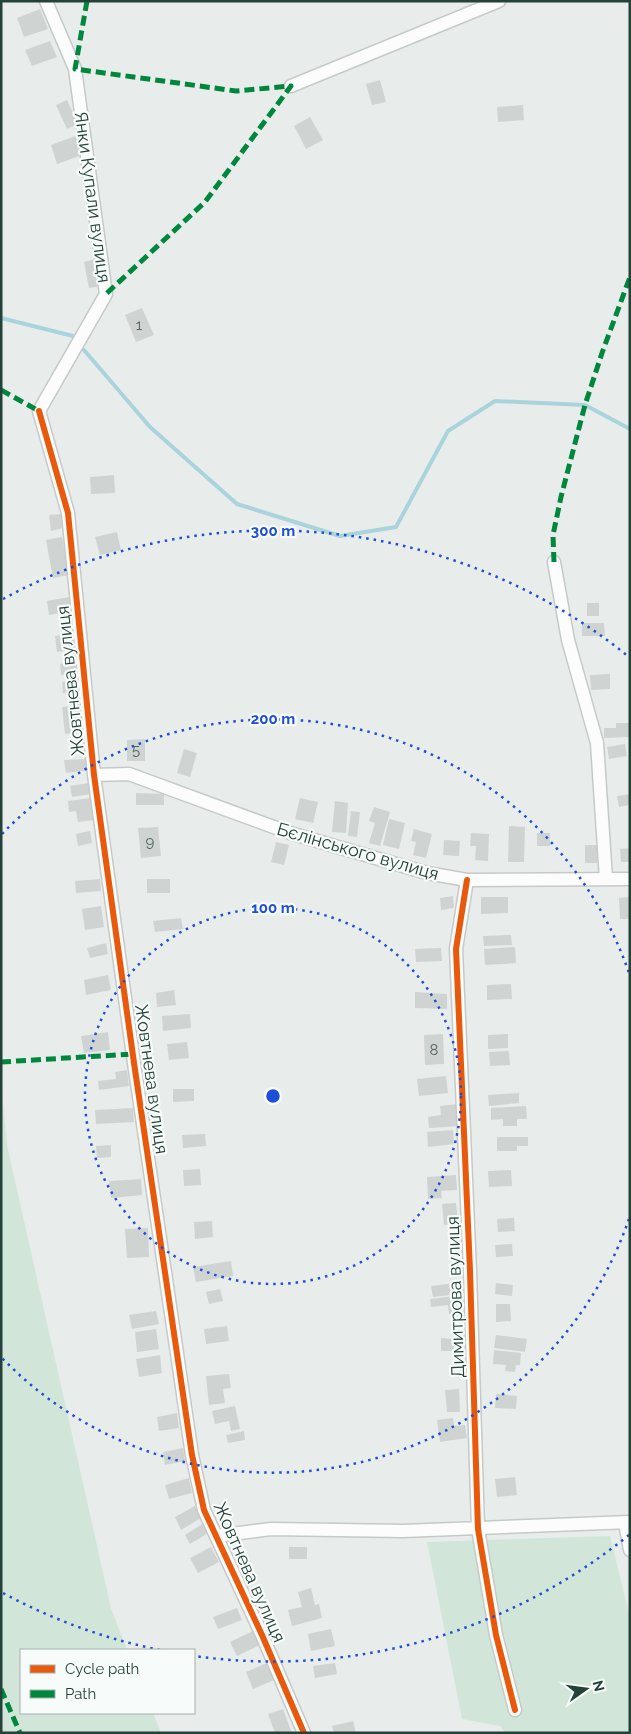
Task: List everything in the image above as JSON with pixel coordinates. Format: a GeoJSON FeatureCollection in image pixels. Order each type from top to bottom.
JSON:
{"type":"FeatureCollection","features":[{"type":"Feature","properties":{"kind":"street","name":"Янки Купали вулиця"},"geometry":{"type":"LineString","coordinates":[[39,411],[106,294],[75,69],[46,1]]}},
{"type":"Feature","properties":{"kind":"street"},"geometry":{"type":"LineString","coordinates":[[291,86],[499,1]]}},
{"type":"Feature","properties":{"kind":"street","name":"Жовтнева вулиця"},"geometry":{"type":"LineString","coordinates":[[39,411],[68,514],[94,775],[192,1455],[204,1510],[304,1733]]}},
{"type":"Feature","properties":{"kind":"street"},"geometry":{"type":"LineString","coordinates":[[554,562],[568,640],[597,743],[606,878]]}},
{"type":"Feature","properties":{"kind":"street","name":"Бєлінського вулиця"},"geometry":{"type":"LineString","coordinates":[[94,775],[129,774],[290,833],[426,873],[467,880],[630,879]]}},
{"type":"Feature","properties":{"kind":"street","name":"Димитрова вулиця"},"geometry":{"type":"LineString","coordinates":[[467,880],[456,950],[478,1529],[496,1635],[515,1710]]}},
{"type":"Feature","properties":{"kind":"street"},"geometry":{"type":"LineString","coordinates":[[216,1536],[271,1529],[403,1532],[627,1522],[630,1550]]}},
{"type":"Feature","properties":{"kind":"green space"},"geometry":{"type":"Polygon","coordinates":[[[1,1080],[7,1145],[111,1608],[127,1649],[20,1649],[20,1714],[153,1714],[161,1733],[1,1733],[1,1080]]]}},
{"type":"Feature","properties":{"kind":"green space"},"geometry":{"type":"Polygon","coordinates":[[[610,1536],[630,1617],[630,1733],[506,1733],[500,1726],[462,1719],[427,1542],[610,1536]]]}},
{"type":"Feature","properties":{"kind":"building"},"geometry":{"type":"Polygon","coordinates":[[[40,9],[48,29],[24,37],[17,18],[40,9]]]}},
{"type":"Feature","properties":{"kind":"building"},"geometry":{"type":"Polygon","coordinates":[[[50,41],[57,57],[32,66],[25,50],[50,41]]]}},
{"type":"Feature","properties":{"kind":"building"},"geometry":{"type":"Polygon","coordinates":[[[380,80],[386,102],[372,105],[366,84],[380,80]]]}},
{"type":"Feature","properties":{"kind":"building"},"geometry":{"type":"Polygon","coordinates":[[[67,100],[78,124],[67,129],[56,105],[67,100]]]}},
{"type":"Feature","properties":{"kind":"building"},"geometry":{"type":"Polygon","coordinates":[[[523,105],[524,120],[498,122],[497,107],[523,105]]]}},
{"type":"Feature","properties":{"kind":"building"},"geometry":{"type":"Polygon","coordinates":[[[310,117],[323,140],[306,149],[294,126],[310,117]]]}},
{"type":"Feature","properties":{"kind":"building"},"geometry":{"type":"Polygon","coordinates":[[[78,135],[85,154],[57,164],[51,145],[78,135]]]}},
{"type":"Feature","properties":{"kind":"building"},"geometry":{"type":"Polygon","coordinates":[[[95,259],[101,286],[89,288],[84,262],[95,259]]]}},
{"type":"Feature","properties":{"kind":"building"},"geometry":{"type":"Polygon","coordinates":[[[142,308],[154,335],[136,342],[125,315],[142,308]]]}},
{"type":"Feature","properties":{"kind":"building"},"geometry":{"type":"Polygon","coordinates":[[[114,475],[115,493],[91,494],[90,477],[114,475]]]}},
{"type":"Feature","properties":{"kind":"building"},"geometry":{"type":"Polygon","coordinates":[[[61,514],[63,528],[51,531],[49,515],[61,514]]]}},
{"type":"Feature","properties":{"kind":"building"},"geometry":{"type":"Polygon","coordinates":[[[117,532],[121,550],[100,555],[95,537],[117,532]]]}},
{"type":"Feature","properties":{"kind":"building"},"geometry":{"type":"Polygon","coordinates":[[[62,537],[69,575],[53,578],[46,540],[62,537]]]}},
{"type":"Feature","properties":{"kind":"building"},"geometry":{"type":"Polygon","coordinates":[[[69,597],[71,611],[49,615],[47,601],[69,597]]]}},
{"type":"Feature","properties":{"kind":"building"},"geometry":{"type":"Polygon","coordinates":[[[587,603],[599,603],[599,616],[587,616],[587,603]]]}},
{"type":"Feature","properties":{"kind":"building"},"geometry":{"type":"Polygon","coordinates":[[[582,623],[604,623],[605,636],[582,636],[582,623]]]}},
{"type":"Feature","properties":{"kind":"building"},"geometry":{"type":"Polygon","coordinates":[[[73,634],[75,649],[57,652],[55,636],[73,634]]]}},
{"type":"Feature","properties":{"kind":"building"},"geometry":{"type":"Polygon","coordinates":[[[77,661],[79,673],[61,675],[60,664],[77,661]]]}},
{"type":"Feature","properties":{"kind":"building"},"geometry":{"type":"Polygon","coordinates":[[[610,674],[610,689],[591,690],[590,675],[610,674]]]}},
{"type":"Feature","properties":{"kind":"building"},"geometry":{"type":"Polygon","coordinates":[[[79,680],[81,697],[71,698],[70,692],[63,693],[62,682],[79,680]]]}},
{"type":"Feature","properties":{"kind":"building"},"geometry":{"type":"Polygon","coordinates":[[[84,705],[87,732],[65,734],[62,707],[84,705]]]}},
{"type":"Feature","properties":{"kind":"building"},"geometry":{"type":"Polygon","coordinates":[[[616,723],[629,723],[629,737],[604,738],[604,728],[616,728],[616,723]]]}},
{"type":"Feature","properties":{"kind":"building"},"geometry":{"type":"Polygon","coordinates":[[[145,739],[145,761],[127,761],[127,740],[145,739]]]}},
{"type":"Feature","properties":{"kind":"building"},"geometry":{"type":"Polygon","coordinates":[[[625,744],[627,756],[609,759],[607,747],[625,744]]]}},
{"type":"Feature","properties":{"kind":"building"},"geometry":{"type":"Polygon","coordinates":[[[184,749],[197,753],[190,777],[177,773],[184,749]]]}},
{"type":"Feature","properties":{"kind":"building"},"geometry":{"type":"Polygon","coordinates":[[[87,759],[89,770],[66,773],[64,760],[87,759]]]}},
{"type":"Feature","properties":{"kind":"building"},"geometry":{"type":"Polygon","coordinates":[[[89,783],[91,794],[72,797],[70,786],[89,783]]]}},
{"type":"Feature","properties":{"kind":"building"},"geometry":{"type":"Polygon","coordinates":[[[136,793],[164,794],[164,805],[136,805],[136,793]]]}},
{"type":"Feature","properties":{"kind":"building"},"geometry":{"type":"Polygon","coordinates":[[[630,794],[630,805],[619,807],[617,796],[630,794]]]}},
{"type":"Feature","properties":{"kind":"building"},"geometry":{"type":"Polygon","coordinates":[[[91,798],[94,820],[78,822],[76,811],[69,812],[68,801],[91,798]]]}},
{"type":"Feature","properties":{"kind":"building"},"geometry":{"type":"Polygon","coordinates":[[[300,798],[318,802],[313,823],[295,819],[300,798]]]}},
{"type":"Feature","properties":{"kind":"building"},"geometry":{"type":"Polygon","coordinates":[[[335,801],[348,803],[346,833],[332,832],[335,801]]]}},
{"type":"Feature","properties":{"kind":"building"},"geometry":{"type":"Polygon","coordinates":[[[374,807],[390,812],[380,846],[369,843],[375,823],[369,821],[374,807]]]}},
{"type":"Feature","properties":{"kind":"building"},"geometry":{"type":"Polygon","coordinates":[[[351,811],[360,812],[357,837],[348,836],[351,811]]]}},
{"type":"Feature","properties":{"kind":"building"},"geometry":{"type":"Polygon","coordinates":[[[389,819],[405,823],[399,849],[383,845],[389,819]]]}},
{"type":"Feature","properties":{"kind":"building"},"geometry":{"type":"Polygon","coordinates":[[[509,826],[525,827],[524,862],[508,862],[509,826]]]}},
{"type":"Feature","properties":{"kind":"building"},"geometry":{"type":"Polygon","coordinates":[[[158,827],[161,856],[141,858],[138,828],[158,827]]]}},
{"type":"Feature","properties":{"kind":"building"},"geometry":{"type":"Polygon","coordinates":[[[414,829],[432,834],[426,858],[413,855],[416,842],[411,841],[414,829]]]}},
{"type":"Feature","properties":{"kind":"building"},"geometry":{"type":"Polygon","coordinates":[[[90,831],[92,843],[78,846],[76,834],[90,831]]]}},
{"type":"Feature","properties":{"kind":"building"},"geometry":{"type":"Polygon","coordinates":[[[471,833],[489,834],[488,861],[475,860],[476,846],[470,846],[471,833]]]}},
{"type":"Feature","properties":{"kind":"building"},"geometry":{"type":"Polygon","coordinates":[[[537,833],[550,833],[550,846],[537,846],[537,833]]]}},
{"type":"Feature","properties":{"kind":"building"},"geometry":{"type":"Polygon","coordinates":[[[444,840],[460,841],[459,856],[443,855],[444,840]]]}},
{"type":"Feature","properties":{"kind":"building"},"geometry":{"type":"Polygon","coordinates":[[[276,842],[289,845],[284,865],[271,862],[276,842]]]}},
{"type":"Feature","properties":{"kind":"building"},"geometry":{"type":"Polygon","coordinates":[[[585,845],[597,845],[597,863],[585,863],[585,845]]]}},
{"type":"Feature","properties":{"kind":"building"},"geometry":{"type":"Polygon","coordinates":[[[630,848],[630,862],[621,862],[620,849],[630,848]]]}},
{"type":"Feature","properties":{"kind":"building"},"geometry":{"type":"Polygon","coordinates":[[[100,879],[101,891],[76,893],[75,881],[100,879]]]}},
{"type":"Feature","properties":{"kind":"building"},"geometry":{"type":"Polygon","coordinates":[[[147,879],[170,879],[170,893],[147,893],[147,879]]]}},
{"type":"Feature","properties":{"kind":"building"},"geometry":{"type":"Polygon","coordinates":[[[453,896],[454,908],[441,910],[440,898],[453,896]]]}},
{"type":"Feature","properties":{"kind":"building"},"geometry":{"type":"Polygon","coordinates":[[[481,897],[508,897],[508,913],[481,914],[481,897]]]}},
{"type":"Feature","properties":{"kind":"building"},"geometry":{"type":"Polygon","coordinates":[[[630,897],[630,919],[620,919],[619,898],[630,897]]]}},
{"type":"Feature","properties":{"kind":"building"},"geometry":{"type":"Polygon","coordinates":[[[101,906],[104,927],[85,930],[82,909],[101,906]]]}},
{"type":"Feature","properties":{"kind":"building"},"geometry":{"type":"Polygon","coordinates":[[[181,918],[183,929],[155,932],[153,921],[181,918]]]}},
{"type":"Feature","properties":{"kind":"building"},"geometry":{"type":"Polygon","coordinates":[[[511,935],[512,945],[484,946],[483,936],[511,935]]]}},
{"type":"Feature","properties":{"kind":"building"},"geometry":{"type":"Polygon","coordinates":[[[106,943],[108,954],[90,958],[87,948],[106,943]]]}},
{"type":"Feature","properties":{"kind":"building"},"geometry":{"type":"Polygon","coordinates":[[[515,947],[516,963],[485,965],[484,949],[515,947]]]}},
{"type":"Feature","properties":{"kind":"building"},"geometry":{"type":"Polygon","coordinates":[[[441,948],[442,961],[416,962],[415,949],[441,948]]]}},
{"type":"Feature","properties":{"kind":"building"},"geometry":{"type":"Polygon","coordinates":[[[108,975],[111,990],[86,995],[84,980],[108,975]]]}},
{"type":"Feature","properties":{"kind":"building"},"geometry":{"type":"Polygon","coordinates":[[[511,984],[512,999],[487,1000],[487,985],[511,984]]]}},
{"type":"Feature","properties":{"kind":"building"},"geometry":{"type":"Polygon","coordinates":[[[174,990],[176,1005],[157,1007],[156,993],[174,990]]]}},
{"type":"Feature","properties":{"kind":"building"},"geometry":{"type":"Polygon","coordinates":[[[415,992],[447,994],[447,1009],[415,1008],[415,992]]]}},
{"type":"Feature","properties":{"kind":"building"},"geometry":{"type":"Polygon","coordinates":[[[190,1014],[191,1028],[163,1031],[162,1016],[190,1014]]]}},
{"type":"Feature","properties":{"kind":"building"},"geometry":{"type":"Polygon","coordinates":[[[108,1032],[110,1050],[84,1053],[81,1036],[108,1032]]]}},
{"type":"Feature","properties":{"kind":"building"},"geometry":{"type":"Polygon","coordinates":[[[443,1034],[444,1064],[425,1065],[424,1035],[443,1034]]]}},
{"type":"Feature","properties":{"kind":"building"},"geometry":{"type":"Polygon","coordinates":[[[508,1034],[508,1048],[488,1049],[488,1035],[508,1034]]]}},
{"type":"Feature","properties":{"kind":"building"},"geometry":{"type":"Polygon","coordinates":[[[187,1042],[189,1058],[169,1060],[167,1044],[187,1042]]]}},
{"type":"Feature","properties":{"kind":"building"},"geometry":{"type":"Polygon","coordinates":[[[509,1051],[510,1065],[490,1066],[489,1052],[509,1051]]]}},
{"type":"Feature","properties":{"kind":"building"},"geometry":{"type":"Polygon","coordinates":[[[127,1070],[129,1086],[99,1090],[98,1081],[116,1079],[115,1072],[127,1070]]]}},
{"type":"Feature","properties":{"kind":"building"},"geometry":{"type":"Polygon","coordinates":[[[446,1076],[448,1093],[419,1096],[417,1079],[446,1076]]]}},
{"type":"Feature","properties":{"kind":"building"},"geometry":{"type":"Polygon","coordinates":[[[173,1089],[194,1089],[194,1101],[173,1102],[173,1089]]]}},
{"type":"Feature","properties":{"kind":"building"},"geometry":{"type":"Polygon","coordinates":[[[519,1093],[519,1103],[489,1106],[488,1095],[519,1093]]]}},
{"type":"Feature","properties":{"kind":"building"},"geometry":{"type":"Polygon","coordinates":[[[458,1104],[460,1126],[429,1128],[428,1117],[441,1115],[440,1106],[458,1104]]]}},
{"type":"Feature","properties":{"kind":"building"},"geometry":{"type":"Polygon","coordinates":[[[526,1106],[527,1119],[517,1119],[517,1126],[503,1126],[503,1119],[491,1120],[491,1108],[526,1106]]]}},
{"type":"Feature","properties":{"kind":"building"},"geometry":{"type":"Polygon","coordinates":[[[133,1108],[134,1122],[96,1124],[95,1110],[133,1108]]]}},
{"type":"Feature","properties":{"kind":"building"},"geometry":{"type":"Polygon","coordinates":[[[453,1130],[454,1144],[428,1147],[427,1132],[453,1130]]]}},
{"type":"Feature","properties":{"kind":"building"},"geometry":{"type":"Polygon","coordinates":[[[205,1134],[206,1146],[183,1148],[182,1135],[205,1134]]]}},
{"type":"Feature","properties":{"kind":"building"},"geometry":{"type":"Polygon","coordinates":[[[497,1137],[528,1137],[528,1146],[517,1146],[517,1151],[497,1151],[497,1137]]]}},
{"type":"Feature","properties":{"kind":"building"},"geometry":{"type":"Polygon","coordinates":[[[111,1145],[111,1157],[97,1158],[96,1146],[111,1145]]]}},
{"type":"Feature","properties":{"kind":"building"},"geometry":{"type":"Polygon","coordinates":[[[200,1169],[201,1185],[184,1186],[183,1170],[200,1169]]]}},
{"type":"Feature","properties":{"kind":"building"},"geometry":{"type":"Polygon","coordinates":[[[511,1170],[512,1186],[489,1187],[488,1171],[511,1170]]]}},
{"type":"Feature","properties":{"kind":"building"},"geometry":{"type":"Polygon","coordinates":[[[456,1175],[457,1190],[441,1191],[442,1198],[428,1199],[427,1177],[456,1175]]]}},
{"type":"Feature","properties":{"kind":"building"},"geometry":{"type":"Polygon","coordinates":[[[141,1179],[142,1195],[111,1198],[109,1181],[141,1179]]]}},
{"type":"Feature","properties":{"kind":"building"},"geometry":{"type":"Polygon","coordinates":[[[456,1203],[458,1223],[444,1225],[442,1204],[456,1203]]]}},
{"type":"Feature","properties":{"kind":"building"},"geometry":{"type":"Polygon","coordinates":[[[514,1218],[515,1231],[498,1232],[497,1219],[514,1218]]]}},
{"type":"Feature","properties":{"kind":"building"},"geometry":{"type":"Polygon","coordinates":[[[212,1221],[213,1237],[195,1239],[194,1222],[212,1221]]]}},
{"type":"Feature","properties":{"kind":"building"},"geometry":{"type":"Polygon","coordinates":[[[148,1228],[149,1257],[127,1258],[125,1229],[148,1228]]]}},
{"type":"Feature","properties":{"kind":"building"},"geometry":{"type":"Polygon","coordinates":[[[512,1244],[513,1256],[496,1257],[495,1245],[512,1244]]]}},
{"type":"Feature","properties":{"kind":"building"},"geometry":{"type":"Polygon","coordinates":[[[231,1261],[233,1276],[196,1282],[193,1267],[231,1261]]]}},
{"type":"Feature","properties":{"kind":"building"},"geometry":{"type":"Polygon","coordinates":[[[456,1283],[457,1294],[433,1297],[431,1286],[456,1283]]]}},
{"type":"Feature","properties":{"kind":"building"},"geometry":{"type":"Polygon","coordinates":[[[496,1283],[513,1285],[512,1296],[495,1294],[496,1283]]]}},
{"type":"Feature","properties":{"kind":"building"},"geometry":{"type":"Polygon","coordinates":[[[220,1289],[223,1301],[209,1304],[206,1292],[220,1289]]]}},
{"type":"Feature","properties":{"kind":"building"},"geometry":{"type":"Polygon","coordinates":[[[455,1296],[457,1313],[449,1314],[448,1305],[431,1307],[430,1299],[455,1296]]]}},
{"type":"Feature","properties":{"kind":"building"},"geometry":{"type":"Polygon","coordinates":[[[496,1304],[510,1304],[511,1321],[496,1322],[496,1304]]]}},
{"type":"Feature","properties":{"kind":"building"},"geometry":{"type":"Polygon","coordinates":[[[156,1311],[159,1324],[132,1329],[129,1315],[156,1311]]]}},
{"type":"Feature","properties":{"kind":"building"},"geometry":{"type":"Polygon","coordinates":[[[227,1326],[229,1341],[206,1344],[204,1329],[227,1326]]]}},
{"type":"Feature","properties":{"kind":"building"},"geometry":{"type":"Polygon","coordinates":[[[156,1329],[159,1349],[137,1352],[135,1332],[156,1329]]]}},
{"type":"Feature","properties":{"kind":"building"},"geometry":{"type":"Polygon","coordinates":[[[496,1335],[527,1339],[525,1352],[494,1348],[496,1335]]]}},
{"type":"Feature","properties":{"kind":"building"},"geometry":{"type":"Polygon","coordinates":[[[441,1338],[455,1339],[454,1351],[441,1351],[441,1338]]]}},
{"type":"Feature","properties":{"kind":"building"},"geometry":{"type":"Polygon","coordinates":[[[494,1350],[521,1353],[520,1365],[516,1365],[515,1372],[505,1371],[506,1365],[493,1364],[494,1350]]]}},
{"type":"Feature","properties":{"kind":"building"},"geometry":{"type":"Polygon","coordinates":[[[160,1355],[162,1373],[139,1377],[136,1359],[160,1355]]]}},
{"type":"Feature","properties":{"kind":"building"},"geometry":{"type":"Polygon","coordinates":[[[229,1374],[231,1388],[223,1389],[225,1403],[209,1405],[206,1376],[229,1374]]]}},
{"type":"Feature","properties":{"kind":"building"},"geometry":{"type":"Polygon","coordinates":[[[459,1389],[460,1412],[447,1412],[445,1390],[459,1389]]]}},
{"type":"Feature","properties":{"kind":"building"},"geometry":{"type":"Polygon","coordinates":[[[496,1394],[517,1396],[516,1409],[495,1408],[496,1394]]]}},
{"type":"Feature","properties":{"kind":"building"},"geometry":{"type":"Polygon","coordinates":[[[235,1406],[240,1429],[231,1431],[229,1421],[215,1424],[212,1411],[235,1406]]]}},
{"type":"Feature","properties":{"kind":"building"},"geometry":{"type":"Polygon","coordinates":[[[177,1413],[179,1428],[159,1431],[157,1417],[177,1413]]]}},
{"type":"Feature","properties":{"kind":"building"},"geometry":{"type":"Polygon","coordinates":[[[453,1418],[454,1426],[465,1425],[467,1438],[440,1442],[437,1420],[453,1418]]]}},
{"type":"Feature","properties":{"kind":"building"},"geometry":{"type":"Polygon","coordinates":[[[244,1431],[245,1440],[228,1443],[226,1435],[244,1431]]]}},
{"type":"Feature","properties":{"kind":"building"},"geometry":{"type":"Polygon","coordinates":[[[183,1448],[185,1461],[165,1465],[163,1452],[183,1448]]]}},
{"type":"Feature","properties":{"kind":"building"},"geometry":{"type":"Polygon","coordinates":[[[515,1477],[517,1495],[497,1497],[495,1479],[515,1477]]]}},
{"type":"Feature","properties":{"kind":"building"},"geometry":{"type":"Polygon","coordinates":[[[189,1478],[192,1493],[169,1499],[165,1485],[189,1478]]]}},
{"type":"Feature","properties":{"kind":"building"},"geometry":{"type":"Polygon","coordinates":[[[195,1506],[201,1518],[181,1530],[175,1517],[195,1506]]]}},
{"type":"Feature","properties":{"kind":"building"},"geometry":{"type":"Polygon","coordinates":[[[204,1523],[210,1532],[190,1544],[185,1535],[204,1523]]]}},
{"type":"Feature","properties":{"kind":"building"},"geometry":{"type":"Polygon","coordinates":[[[211,1547],[219,1562],[198,1573],[190,1558],[211,1547]]]}},
{"type":"Feature","properties":{"kind":"building"},"geometry":{"type":"Polygon","coordinates":[[[289,1547],[307,1547],[307,1559],[289,1559],[289,1547]]]}},
{"type":"Feature","properties":{"kind":"building"},"geometry":{"type":"Polygon","coordinates":[[[311,1588],[315,1605],[319,1604],[322,1618],[292,1626],[288,1610],[302,1607],[298,1592],[311,1588]]]}},
{"type":"Feature","properties":{"kind":"building"},"geometry":{"type":"Polygon","coordinates":[[[237,1608],[242,1620],[218,1629],[213,1617],[237,1608]]]}},
{"type":"Feature","properties":{"kind":"building"},"geometry":{"type":"Polygon","coordinates":[[[331,1629],[335,1646],[311,1651],[308,1634],[331,1629]]]}},
{"type":"Feature","properties":{"kind":"building"},"geometry":{"type":"Polygon","coordinates":[[[255,1630],[262,1644],[237,1656],[230,1642],[255,1630]]]}},
{"type":"Feature","properties":{"kind":"building"},"geometry":{"type":"Polygon","coordinates":[[[269,1662],[277,1679],[253,1689],[246,1672],[269,1662]]]}},
{"type":"Feature","properties":{"kind":"building"},"geometry":{"type":"Polygon","coordinates":[[[335,1663],[337,1674],[315,1678],[313,1666],[335,1663]]]}},
{"type":"Feature","properties":{"kind":"building"},"geometry":{"type":"Polygon","coordinates":[[[283,1709],[292,1733],[275,1733],[268,1714],[283,1709]]]}},
{"type":"Feature","properties":{"kind":"building"},"geometry":{"type":"Polygon","coordinates":[[[353,1721],[356,1733],[334,1733],[332,1726],[353,1721]]]}},
{"type":"Feature","properties":{"kind":"waterway"},"geometry":{"type":"LineString","coordinates":[[1,318],[73,336]]}},
{"type":"Feature","properties":{"kind":"waterway"},"geometry":{"type":"LineString","coordinates":[[84,350],[150,427],[237,504],[340,536],[396,527],[448,431],[495,401],[585,405],[630,429]]}},
{"type":"Feature","properties":{"kind":"marked path"},"geometry":{"type":"LineString","coordinates":[[87,1],[75,69],[236,91],[291,86],[205,202],[106,294]]}},
{"type":"Feature","properties":{"kind":"marked path"},"geometry":{"type":"LineString","coordinates":[[554,562],[553,535],[585,405],[630,277]]}},
{"type":"Feature","properties":{"kind":"marked path"},"geometry":{"type":"LineString","coordinates":[[1,390],[39,411]]}},
{"type":"Feature","properties":{"kind":"marked path"},"geometry":{"type":"LineString","coordinates":[[1,1062],[133,1054]]}},
{"type":"Feature","properties":{"kind":"marked path"},"geometry":{"type":"LineString","coordinates":[[1,1689],[20,1733]]}},
{"type":"Feature","properties":{"kind":"cycle path"},"geometry":{"type":"LineString","coordinates":[[39,411],[68,513],[94,775],[192,1455],[204,1510],[262,1635],[304,1733]]}},
{"type":"Feature","properties":{"kind":"cycle path"},"geometry":{"type":"LineString","coordinates":[[467,880],[456,949],[470,1271],[478,1529],[496,1635],[515,1710]]}}]}
